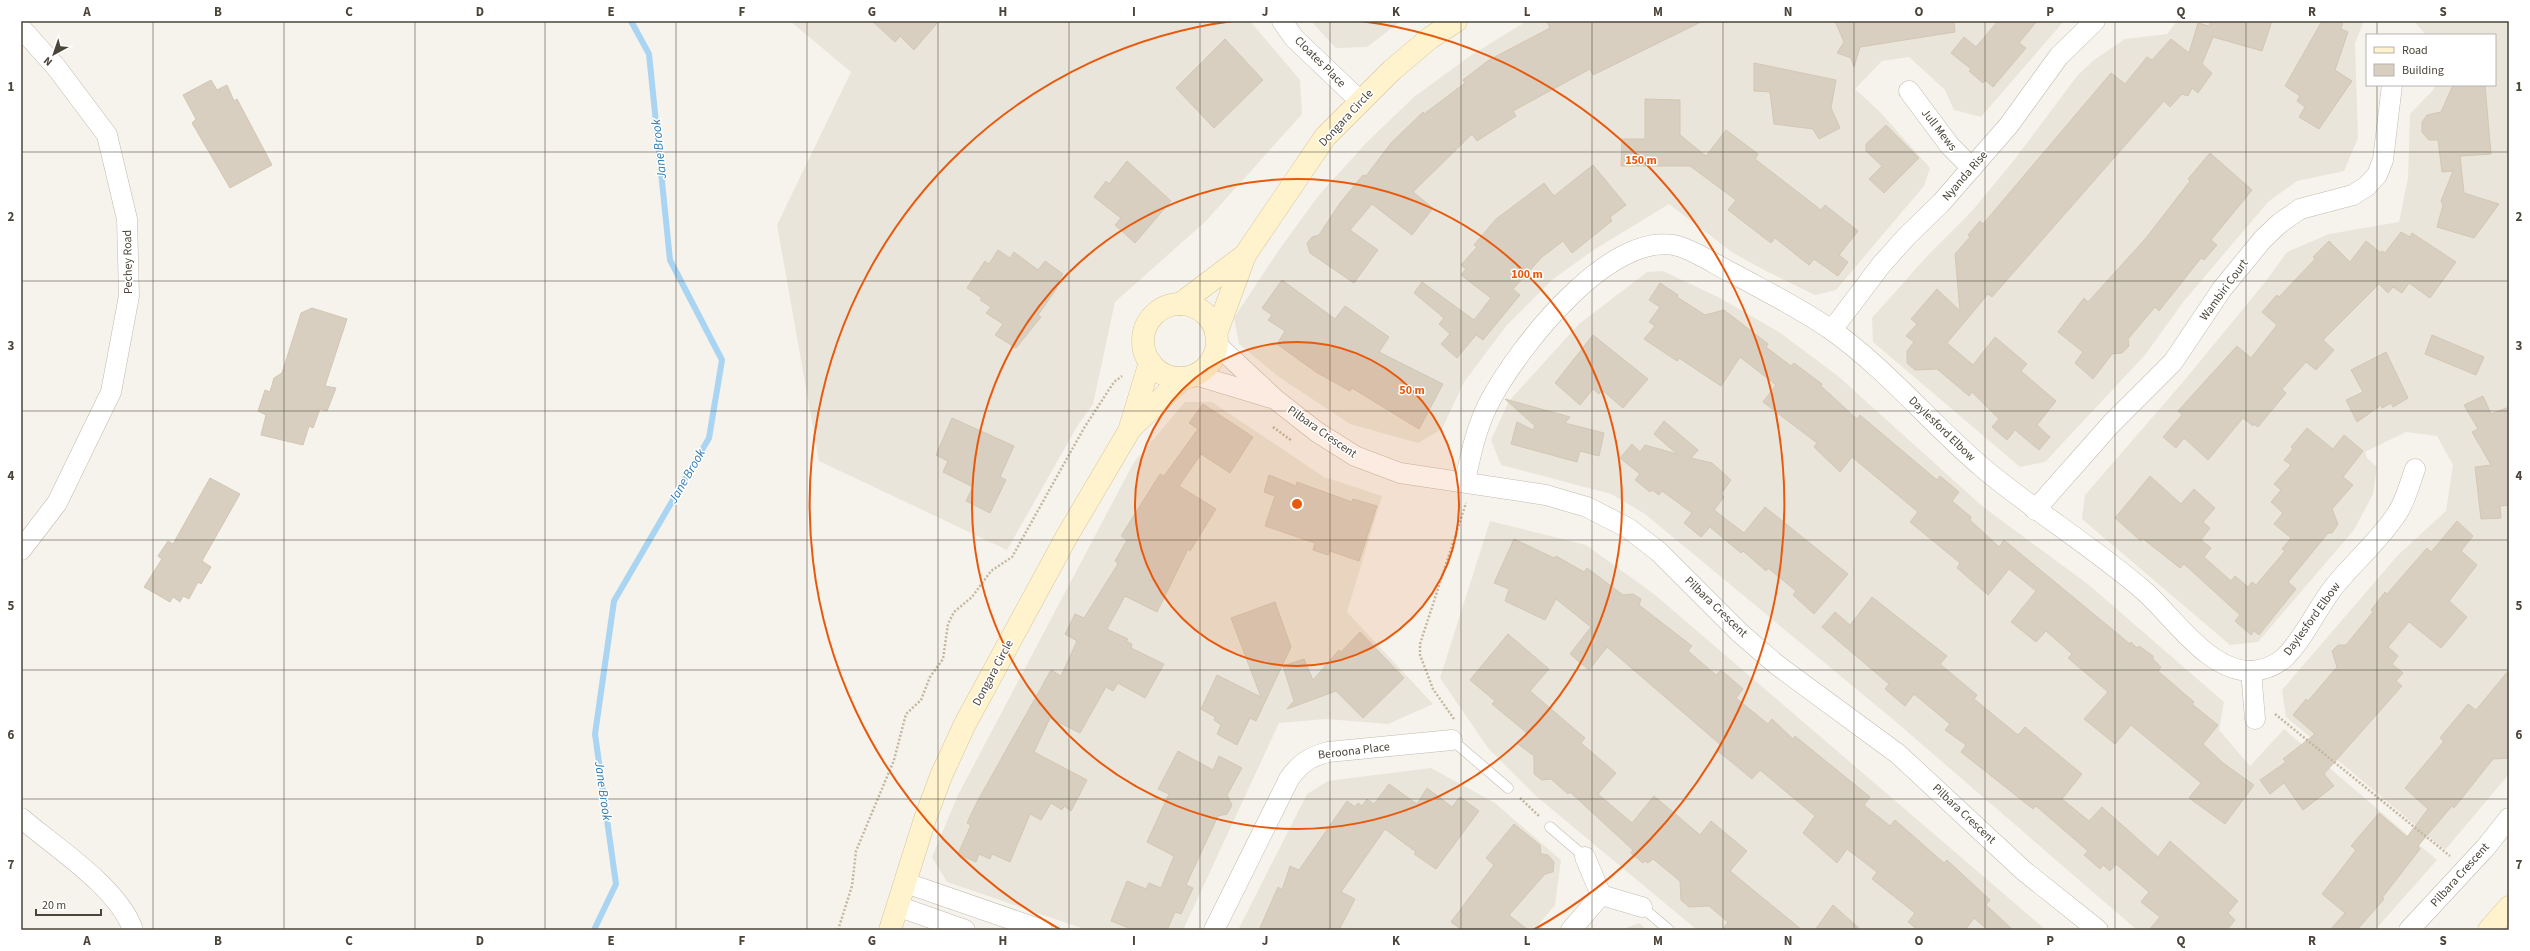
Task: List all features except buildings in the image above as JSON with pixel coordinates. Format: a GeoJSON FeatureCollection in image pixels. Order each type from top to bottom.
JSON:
{"type":"FeatureCollection","features":[{"type":"Feature","properties":{"kind":"street","name":"Cloates Place"},"geometry":{"type":"LineString","coordinates":[[1282,21],[1294,38],[1360,101]]}},
{"type":"Feature","properties":{"kind":"street","name":"Dongara Circle"},"geometry":{"type":"LineString","coordinates":[[1216,339],[1245,255],[1325,137],[1360,101],[1430,38],[1456,21]]}},
{"type":"Feature","properties":{"kind":"street","name":"Nyanda Rise"},"geometry":{"type":"LineString","coordinates":[[1832,330],[1881,265],[1907,236],[1942,203],[2009,125],[2059,56],[2095,21]]}},
{"type":"Feature","properties":{"kind":"street","name":"Pechey Road"},"geometry":{"type":"LineString","coordinates":[[21,28],[56,67],[106,135],[127,219],[129,296],[111,392],[57,503],[21,550]]}},
{"type":"Feature","properties":{"kind":"street","name":"Wambiri Court"},"geometry":{"type":"LineString","coordinates":[[2036,510],[2111,424],[2173,362],[2222,289],[2263,239],[2280,223],[2300,209],[2353,195],[2367,186],[2377,175],[2383,160],[2392,86]]}},
{"type":"Feature","properties":{"kind":"street","name":"Jull Mews"},"geometry":{"type":"LineString","coordinates":[[1908,91],[1950,146],[1972,168]]}},
{"type":"Feature","properties":{"kind":"street","name":"Daylesford Elbow"},"geometry":{"type":"LineString","coordinates":[[1462,490],[1475,437],[1489,402],[1531,337],[1583,284],[1607,266],[1638,249],[1659,245],[1678,246],[1777,297],[1832,330],[1891,380],[1969,457],[2036,510],[2109,563],[2145,592],[2207,654],[2231,667],[2251,671],[2269,668],[2285,657],[2336,585],[2380,538],[2400,510],[2415,469]]}},
{"type":"Feature","properties":{"kind":"street","name":"Dongara Circle"},"geometry":{"type":"LineString","coordinates":[[1180,304],[1245,255]]}},
{"type":"Feature","properties":{"kind":"street"},"geometry":{"type":"LineString","coordinates":[[1172,304],[1180,304],[1187,304],[1200,309],[1209,318],[1216,339],[1211,362],[1189,376],[1170,376],[1156,369],[1146,357],[1143,342],[1145,326],[1161,309],[1172,304]]}},
{"type":"Feature","properties":{"kind":"street","name":"Pilbara Crescent"},"geometry":{"type":"LineString","coordinates":[[1216,339],[1275,399],[1317,432],[1355,456],[1400,473],[1462,490],[1546,495],[1587,507],[1628,528],[1659,552],[1740,632],[1777,665],[1898,754],[2024,871],[2098,930]]}},
{"type":"Feature","properties":{"kind":"street","name":"Dongara Circle"},"geometry":{"type":"LineString","coordinates":[[890,930],[906,883],[927,812],[965,724],[1067,536],[1129,431],[1150,362]]}},
{"type":"Feature","properties":{"kind":"street","name":"Dongara Circle"},"geometry":{"type":"LineString","coordinates":[[1129,431],[1189,376]]}},
{"type":"Feature","properties":{"kind":"street","name":"Pilbara Crescent"},"geometry":{"type":"LineString","coordinates":[[1189,376],[1275,399]]}},
{"type":"Feature","properties":{"kind":"street"},"geometry":{"type":"LineString","coordinates":[[2251,671],[2255,719]]}},
{"type":"Feature","properties":{"kind":"street","name":"Beroona Place"},"geometry":{"type":"LineString","coordinates":[[1214,930],[1289,779],[1298,766],[1313,756],[1328,752],[1452,740]]}},
{"type":"Feature","properties":{"kind":"street"},"geometry":{"type":"LineString","coordinates":[[21,818],[108,890],[124,910],[133,930]]}},
{"type":"Feature","properties":{"kind":"street","name":"Pilbara Crescent"},"geometry":{"type":"LineString","coordinates":[[2409,930],[2509,818]]}},
{"type":"Feature","properties":{"kind":"street"},"geometry":{"type":"LineString","coordinates":[[1585,856],[1601,895]]}},
{"type":"Feature","properties":{"kind":"street"},"geometry":{"type":"LineString","coordinates":[[906,883],[1042,930]]}},
{"type":"Feature","properties":{"kind":"street"},"geometry":{"type":"LineString","coordinates":[[1601,895],[1642,907]]}},
{"type":"Feature","properties":{"kind":"street"},"geometry":{"type":"LineString","coordinates":[[1572,930],[1601,895]]}},
{"type":"Feature","properties":{"kind":"street"},"geometry":{"type":"LineString","coordinates":[[897,906],[965,930]]}},
{"type":"Feature","properties":{"kind":"street"},"geometry":{"type":"LineString","coordinates":[[2489,930],[2509,907]]}},
{"type":"Feature","properties":{"kind":"lane"},"geometry":{"type":"LineString","coordinates":[[1452,740],[1508,788]]}},
{"type":"Feature","properties":{"kind":"lane"},"geometry":{"type":"LineString","coordinates":[[1550,827],[1585,856]]}},
{"type":"Feature","properties":{"kind":"lane"},"geometry":{"type":"LineString","coordinates":[[1642,907],[1669,930]]}},
{"type":"Feature","properties":{"kind":"path"},"geometry":{"type":"LineString","coordinates":[[838,930],[852,886],[856,851],[894,760],[906,714],[921,700],[930,677],[943,659],[948,624],[954,612],[972,597],[991,571],[1012,557],[1084,428],[1114,382],[1126,375]]}},
{"type":"Feature","properties":{"kind":"path"},"geometry":{"type":"LineString","coordinates":[[1269,423],[1298,445]]}},
{"type":"Feature","properties":{"kind":"path"},"geometry":{"type":"LineString","coordinates":[[1452,740],[1454,718],[1433,689],[1420,655],[1420,644],[1467,500],[1462,490]]}},
{"type":"Feature","properties":{"kind":"path"},"geometry":{"type":"LineString","coordinates":[[2255,719],[2268,713],[2277,714],[2464,870]]}},
{"type":"Feature","properties":{"kind":"path"},"geometry":{"type":"LineString","coordinates":[[1508,788],[1550,827]]}},
{"type":"Feature","properties":{"kind":"shaded area"},"geometry":{"type":"Polygon","coordinates":[[[790,21],[1250,21],[1300,80],[1302,114],[1206,221],[1115,302],[1093,404],[1078,425],[1007,550],[819,461],[777,225],[851,72],[790,21]]]}},
{"type":"Feature","properties":{"kind":"shaded area"},"geometry":{"type":"Polygon","coordinates":[[[1311,21],[1401,21],[1367,47],[1336,48],[1311,21]]]}},
{"type":"Feature","properties":{"kind":"shaded area"},"geometry":{"type":"Polygon","coordinates":[[[1527,21],[2064,21],[1981,117],[1954,110],[1945,90],[1909,57],[1882,61],[1855,89],[1880,112],[1930,168],[1924,186],[1836,290],[1815,295],[1768,272],[1733,253],[1669,204],[1592,251],[1552,280],[1507,325],[1464,382],[1442,429],[1418,443],[1350,424],[1279,377],[1239,344],[1234,318],[1281,247],[1319,195],[1367,142],[1414,97],[1470,56],[1527,21]]]}},
{"type":"Feature","properties":{"kind":"shaded area"},"geometry":{"type":"Polygon","coordinates":[[[2177,21],[2364,21],[2355,43],[2358,138],[2344,171],[2297,181],[2268,202],[2184,301],[2145,355],[2045,462],[2020,467],[1873,342],[1872,318],[1929,254],[1972,211],[2015,159],[2077,76],[2094,60],[2125,39],[2167,34],[2177,21]]]}},
{"type":"Feature","properties":{"kind":"shaded area"},"geometry":{"type":"Polygon","coordinates":[[[2414,21],[2509,21],[2509,774],[2445,850],[2286,717],[2282,690],[2398,555],[2446,511],[2453,465],[2437,436],[2406,432],[2365,452],[2367,458],[2377,467],[2373,494],[2354,530],[2258,642],[2230,645],[2082,519],[2085,495],[2183,382],[2266,281],[2287,252],[2329,234],[2399,222],[2408,178],[2410,114],[2434,89],[2435,86],[2496,86],[2496,34],[2425,34],[2414,21]]]}},
{"type":"Feature","properties":{"kind":"shaded area"},"geometry":{"type":"Polygon","coordinates":[[[1663,271],[1718,297],[1779,332],[1838,376],[1982,506],[2089,585],[2224,702],[2219,730],[2250,766],[2284,729],[2437,860],[2375,930],[2137,930],[1896,722],[1645,514],[1611,494],[1501,465],[1491,440],[1509,401],[1579,324],[1647,272],[1663,271]]]}},
{"type":"Feature","properties":{"kind":"shaded area"},"geometry":{"type":"Polygon","coordinates":[[[1185,402],[1212,402],[1324,477],[1382,496],[1347,612],[1433,704],[1388,724],[1326,719],[1279,723],[1183,930],[1087,930],[947,882],[932,857],[958,795],[1134,462],[1185,402]]]}},
{"type":"Feature","properties":{"kind":"shaded area"},"geometry":{"type":"Polygon","coordinates":[[[1490,521],[1586,545],[1654,594],[2046,930],[1697,930],[1536,796],[1488,748],[1440,678],[1490,521]]]}},
{"type":"Feature","properties":{"kind":"shaded area"},"geometry":{"type":"Polygon","coordinates":[[[1431,768],[1495,803],[1561,860],[1555,905],[1534,930],[1238,930],[1307,794],[1328,781],[1431,768]]]}},
{"type":"Feature","properties":{"kind":"shaded area"},"geometry":{"type":"Polygon","coordinates":[[[1639,923],[1647,930],[1621,930],[1639,923]]]}},
{"type":"Feature","properties":{"kind":"waterway","name":"Jane Brook"},"geometry":{"type":"LineString","coordinates":[[594,930],[616,884],[595,734],[614,601],[709,438],[722,360],[670,260],[649,54],[631,21]]}}]}
